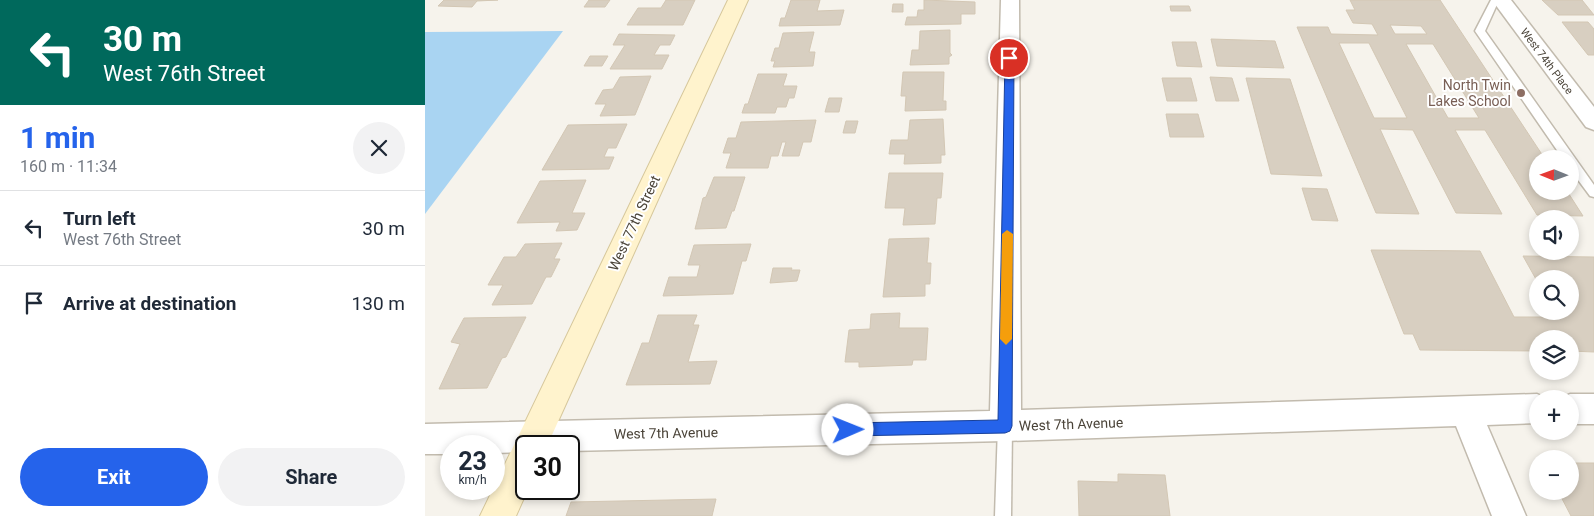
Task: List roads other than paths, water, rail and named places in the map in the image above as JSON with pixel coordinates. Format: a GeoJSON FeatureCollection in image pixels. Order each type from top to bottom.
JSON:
{"type":"FeatureCollection","features":[{"type":"Feature","properties":{"kind":"street","name":"West 77th Street"},"geometry":{"type":"LineString","coordinates":[[535,435],[738,0]]}},
{"type":"Feature","properties":{"kind":"street"},"geometry":{"type":"LineString","coordinates":[[1005,426],[1010,0]]}},
{"type":"Feature","properties":{"kind":"street","name":"West 74th Place"},"geometry":{"type":"LineString","coordinates":[[1501,0],[1594,122]]}},
{"type":"Feature","properties":{"kind":"street"},"geometry":{"type":"LineString","coordinates":[[1579,409],[1594,409]]}},
{"type":"Feature","properties":{"kind":"street","name":"West 7th Avenue"},"geometry":{"type":"LineString","coordinates":[[580,444],[1005,426],[1465,410],[1529,410]]}},
{"type":"Feature","properties":{"kind":"street"},"geometry":{"type":"LineString","coordinates":[[1465,410],[1509,516]]}},
{"type":"Feature","properties":{"kind":"street","name":"West 7th Avenue"},"geometry":{"type":"LineString","coordinates":[[425,439],[515,445]]}},
{"type":"Feature","properties":{"kind":"street","name":"West 77th Street"},"geometry":{"type":"LineString","coordinates":[[498,516],[515,479]]}},
{"type":"Feature","properties":{"kind":"lane"},"geometry":{"type":"LineString","coordinates":[[1495,0],[1480,31],[1562,150]]}},
{"type":"Feature","properties":{"kind":"lane"},"geometry":{"type":"LineString","coordinates":[[1579,173],[1594,193]]}},
{"type":"Feature","properties":{"kind":"lane"},"geometry":{"type":"LineString","coordinates":[[1003,516],[1005,426]]}},
{"type":"Feature","properties":{"kind":"water"},"geometry":{"type":"Polygon","coordinates":[[[563,31],[425,214],[425,32],[563,31]]]}},
{"type":"Feature","properties":{"kind":"place","name":"North Twin Lakes School"},"geometry":{"type":"Point","coordinates":[1521,93]}}]}
